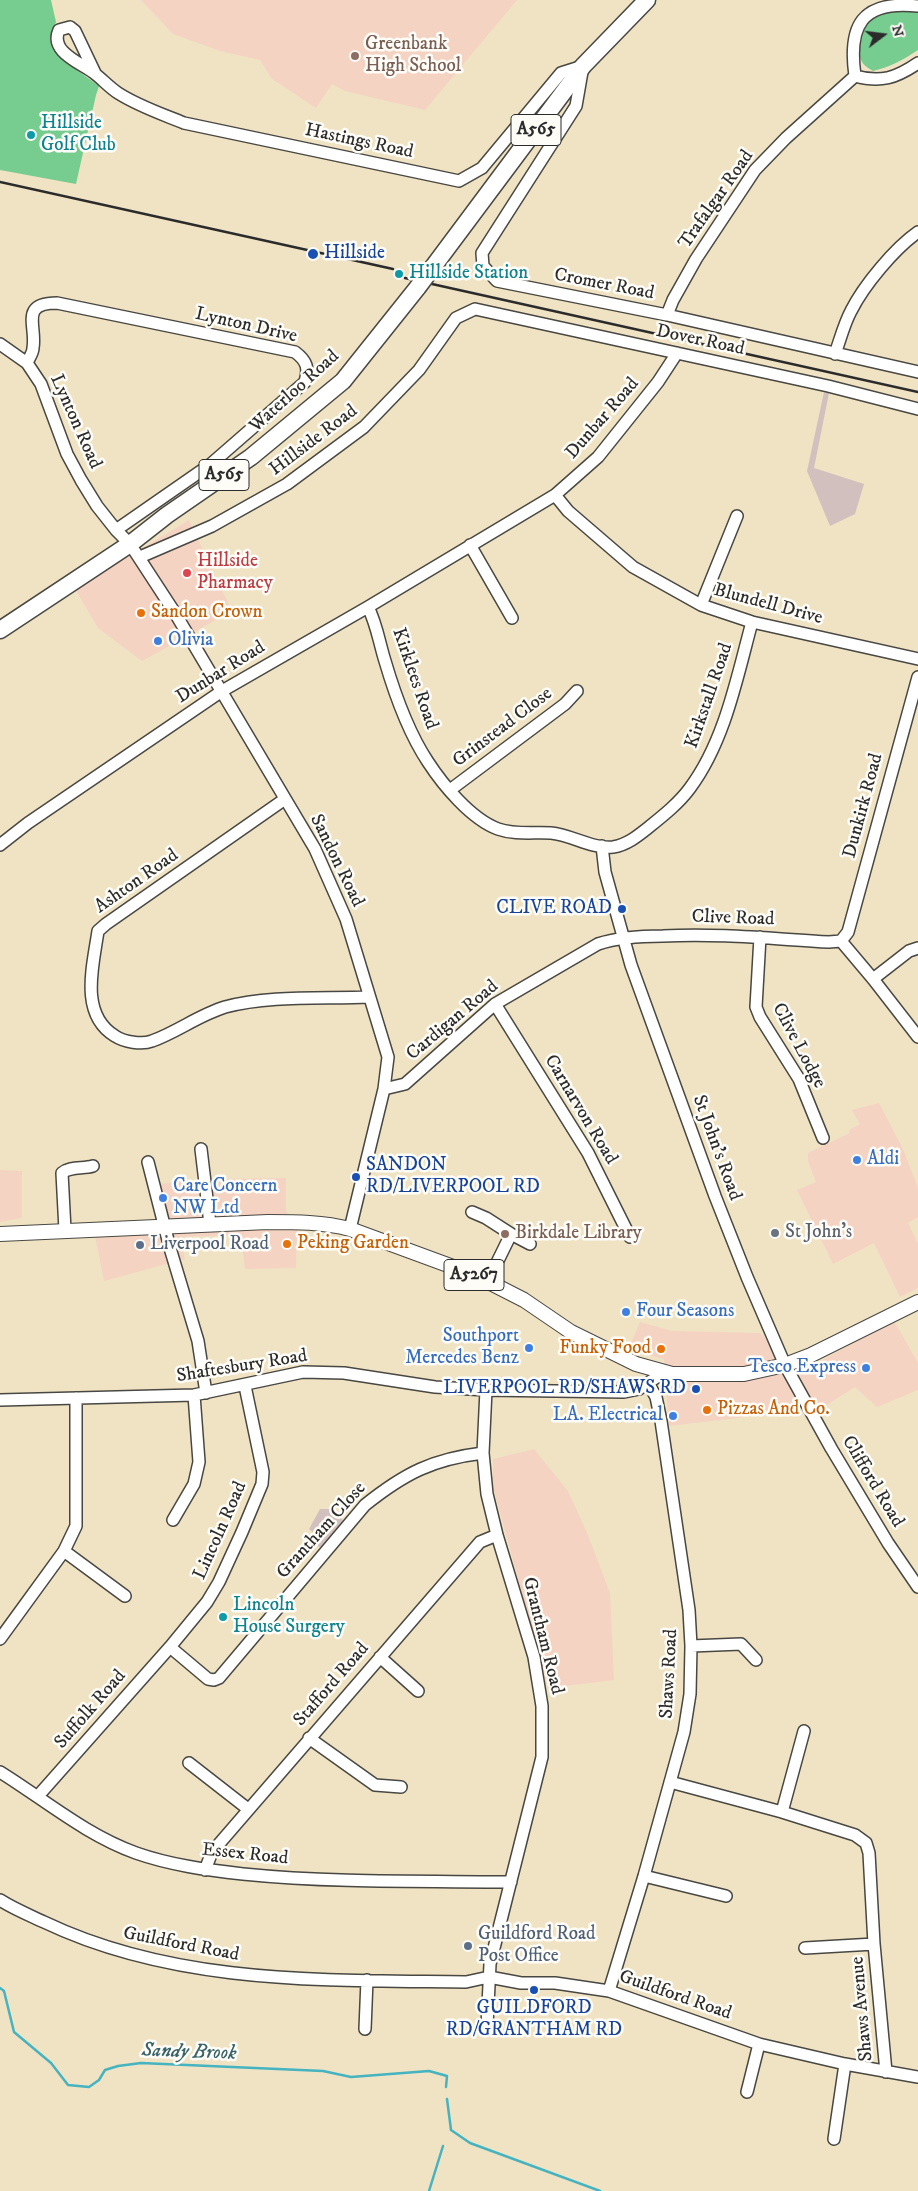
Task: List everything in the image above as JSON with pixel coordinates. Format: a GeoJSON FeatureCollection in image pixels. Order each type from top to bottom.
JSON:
{"type":"FeatureCollection","features":[{"type":"Feature","properties":{"kind":"highway","name":"Waterloo Road"},"geometry":{"type":"LineString","coordinates":[[0,630],[130,544],[167,515],[250,457],[343,382],[433,268],[583,66],[648,0]]}},
{"type":"Feature","properties":{"kind":"main road","name":"A5267"},"geometry":{"type":"LineString","coordinates":[[0,1234],[210,1224],[298,1222],[320,1223],[350,1229],[475,1275],[524,1300],[572,1332],[636,1364],[663,1373],[707,1376],[744,1374],[785,1365],[812,1355],[918,1302]]}},
{"type":"Feature","properties":{"kind":"street"},"geometry":{"type":"LineString","coordinates":[[918,6],[904,3],[874,3],[854,36],[852,51],[855,76],[873,80],[902,74],[918,63]]}},
{"type":"Feature","properties":{"kind":"street","name":"Hastings Road"},"geometry":{"type":"LineString","coordinates":[[95,73],[117,92],[152,111],[184,123],[459,181],[482,168],[561,73],[583,66]]}},
{"type":"Feature","properties":{"kind":"street","name":"Cromer Road"},"geometry":{"type":"LineString","coordinates":[[583,66],[576,106],[482,253],[483,266],[497,281],[667,315],[918,372]]}},
{"type":"Feature","properties":{"kind":"street","name":"Trafalgar Road"},"geometry":{"type":"LineString","coordinates":[[667,315],[673,300],[696,259],[756,170],[786,138],[855,76]]}},
{"type":"Feature","properties":{"kind":"street"},"geometry":{"type":"LineString","coordinates":[[835,354],[851,311],[903,242],[918,232]]}},
{"type":"Feature","properties":{"kind":"street","name":"Lynton Drive"},"geometry":{"type":"LineString","coordinates":[[27,363],[33,348],[31,319],[35,310],[44,303],[57,303],[295,352],[304,359],[308,370],[305,382],[211,464],[116,530]]}},
{"type":"Feature","properties":{"kind":"street","name":"Dover Road"},"geometry":{"type":"LineString","coordinates":[[475,309],[828,386],[918,409]]}},
{"type":"Feature","properties":{"kind":"street","name":"Hillside Road"},"geometry":{"type":"LineString","coordinates":[[140,557],[212,526],[303,473],[364,427],[419,370],[456,318],[475,309]]}},
{"type":"Feature","properties":{"kind":"street","name":"Lynton Road"},"geometry":{"type":"LineString","coordinates":[[0,344],[27,363],[41,384],[67,454],[81,480],[97,506],[130,544]]}},
{"type":"Feature","properties":{"kind":"street","name":"Dunbar Road"},"geometry":{"type":"LineString","coordinates":[[0,845],[28,823],[222,691],[368,607],[555,495],[598,457],[658,382],[677,353]]}},
{"type":"Feature","properties":{"kind":"street","name":"Blundell Drive"},"geometry":{"type":"LineString","coordinates":[[555,495],[568,511],[633,567],[701,606],[752,622],[918,659]]}},
{"type":"Feature","properties":{"kind":"street"},"geometry":{"type":"LineString","coordinates":[[701,606],[737,516]]}},
{"type":"Feature","properties":{"kind":"street","name":"Sandon Road"},"geometry":{"type":"LineString","coordinates":[[130,544],[140,557],[222,691],[315,849],[346,919],[388,1056],[384,1089],[350,1229]]}},
{"type":"Feature","properties":{"kind":"street"},"geometry":{"type":"LineString","coordinates":[[470,546],[512,618]]}},
{"type":"Feature","properties":{"kind":"street","name":"Kirklees Road"},"geometry":{"type":"LineString","coordinates":[[368,607],[376,623],[385,661],[411,730],[427,761],[466,807],[498,829],[518,833],[552,833],[602,846]]}},
{"type":"Feature","properties":{"kind":"street","name":"Kirkstall Road"},"geometry":{"type":"LineString","coordinates":[[602,846],[614,847],[632,840],[666,813],[690,788],[712,752],[728,708],[752,622]]}},
{"type":"Feature","properties":{"kind":"street","name":"Dunkirk Road"},"geometry":{"type":"LineString","coordinates":[[841,941],[848,932],[852,919],[918,677]]}},
{"type":"Feature","properties":{"kind":"street","name":"Grinstead Close"},"geometry":{"type":"LineString","coordinates":[[450,790],[565,704],[577,691]]}},
{"type":"Feature","properties":{"kind":"street","name":"Ashton Road"},"geometry":{"type":"LineString","coordinates":[[285,800],[98,931],[91,999],[97,1017],[107,1031],[122,1041],[150,1042],[222,1008],[251,1001],[369,997]]}},
{"type":"Feature","properties":{"kind":"street"},"geometry":{"type":"LineString","coordinates":[[602,846],[605,872],[624,939]]}},
{"type":"Feature","properties":{"kind":"street","name":"Clive Road"},"geometry":{"type":"LineString","coordinates":[[624,939],[684,935],[841,941]]}},
{"type":"Feature","properties":{"kind":"street","name":"Clive Lodge"},"geometry":{"type":"LineString","coordinates":[[760,938],[756,1007],[760,1017],[799,1079],[823,1138]]}},
{"type":"Feature","properties":{"kind":"street","name":"Cardigan Road"},"geometry":{"type":"LineString","coordinates":[[384,1089],[405,1084],[495,1004],[598,944],[624,939]]}},
{"type":"Feature","properties":{"kind":"street","name":"St John's Road"},"geometry":{"type":"LineString","coordinates":[[624,939],[631,965],[715,1196],[785,1365]]}},
{"type":"Feature","properties":{"kind":"street"},"geometry":{"type":"LineString","coordinates":[[841,941],[918,1037]]}},
{"type":"Feature","properties":{"kind":"street"},"geometry":{"type":"LineString","coordinates":[[873,979],[918,948]]}},
{"type":"Feature","properties":{"kind":"street","name":"Carnarvon Road"},"geometry":{"type":"LineString","coordinates":[[495,1004],[588,1153],[630,1237]]}},
{"type":"Feature","properties":{"kind":"street"},"geometry":{"type":"LineString","coordinates":[[201,1149],[210,1224]]}},
{"type":"Feature","properties":{"kind":"street"},"geometry":{"type":"LineString","coordinates":[[148,1162],[164,1226],[198,1341],[206,1393]]}},
{"type":"Feature","properties":{"kind":"street"},"geometry":{"type":"LineString","coordinates":[[64,1230],[62,1172],[67,1169],[83,1169],[93,1166]]}},
{"type":"Feature","properties":{"kind":"street"},"geometry":{"type":"LineString","coordinates":[[472,1212],[486,1218],[530,1244]]}},
{"type":"Feature","properties":{"kind":"street"},"geometry":{"type":"LineString","coordinates":[[488,1282],[511,1234]]}},
{"type":"Feature","properties":{"kind":"street","name":"Clifford Road"},"geometry":{"type":"LineString","coordinates":[[785,1365],[840,1465],[888,1543],[918,1587]]}},
{"type":"Feature","properties":{"kind":"street","name":"Shaftesbury Road"},"geometry":{"type":"LineString","coordinates":[[0,1400],[194,1395],[245,1386],[303,1372],[344,1373],[435,1387],[486,1390],[624,1392],[639,1389],[663,1373]]}},
{"type":"Feature","properties":{"kind":"street","name":"Shaws Road"},"geometry":{"type":"LineString","coordinates":[[609,1991],[644,1876],[684,1732],[690,1694],[691,1646],[689,1610],[661,1421],[656,1397],[648,1382]]}},
{"type":"Feature","properties":{"kind":"street","name":"Lincoln Road"},"geometry":{"type":"LineString","coordinates":[[170,1648],[207,1602],[219,1582],[262,1484],[263,1472],[245,1386]]}},
{"type":"Feature","properties":{"kind":"street","name":"Grantham Road"},"geometry":{"type":"LineString","coordinates":[[486,1390],[483,1453],[487,1494],[534,1657],[542,1706],[542,1757],[490,1964],[489,1977]]}},
{"type":"Feature","properties":{"kind":"street"},"geometry":{"type":"LineString","coordinates":[[173,1520],[194,1484],[199,1462],[194,1395]]}},
{"type":"Feature","properties":{"kind":"street"},"geometry":{"type":"LineString","coordinates":[[0,1639],[64,1551],[76,1526],[76,1398]]}},
{"type":"Feature","properties":{"kind":"street","name":"Grantham Close"},"geometry":{"type":"LineString","coordinates":[[170,1648],[208,1679],[214,1680],[219,1678],[365,1504],[392,1484],[423,1466],[459,1456],[483,1453]]}},
{"type":"Feature","properties":{"kind":"street","name":"Stafford Road"},"geometry":{"type":"LineString","coordinates":[[205,1870],[212,1852],[309,1738],[480,1542],[497,1534]]}},
{"type":"Feature","properties":{"kind":"street"},"geometry":{"type":"LineString","coordinates":[[64,1551],[125,1596]]}},
{"type":"Feature","properties":{"kind":"street"},"geometry":{"type":"LineString","coordinates":[[691,1646],[741,1644],[756,1660]]}},
{"type":"Feature","properties":{"kind":"street","name":"Suffolk Road"},"geometry":{"type":"LineString","coordinates":[[38,1796],[170,1648]]}},
{"type":"Feature","properties":{"kind":"street"},"geometry":{"type":"LineString","coordinates":[[380,1657],[418,1691]]}},
{"type":"Feature","properties":{"kind":"street"},"geometry":{"type":"LineString","coordinates":[[782,1812],[804,1731]]}},
{"type":"Feature","properties":{"kind":"street"},"geometry":{"type":"LineString","coordinates":[[309,1738],[375,1785],[401,1787]]}},
{"type":"Feature","properties":{"kind":"street"},"geometry":{"type":"LineString","coordinates":[[189,1763],[248,1809]]}},
{"type":"Feature","properties":{"kind":"street","name":"Essex Road"},"geometry":{"type":"LineString","coordinates":[[0,1772],[77,1824],[135,1853],[205,1870],[286,1878],[511,1882]]}},
{"type":"Feature","properties":{"kind":"street","name":"Shaws Avenue"},"geometry":{"type":"LineString","coordinates":[[670,1782],[782,1812],[855,1835],[866,1843],[869,1853],[874,1944],[886,2072]]}},
{"type":"Feature","properties":{"kind":"street"},"geometry":{"type":"LineString","coordinates":[[644,1876],[726,1896]]}},
{"type":"Feature","properties":{"kind":"street","name":"Guildford Road"},"geometry":{"type":"LineString","coordinates":[[0,1900],[76,1937],[118,1951],[162,1962],[240,1975],[466,1982],[489,1977],[521,1982],[555,1983],[609,1991],[760,2044],[845,2064],[918,2077]]}},
{"type":"Feature","properties":{"kind":"street","name":"Shaws Avenue"},"geometry":{"type":"LineString","coordinates":[[805,1948],[874,1944]]}},
{"type":"Feature","properties":{"kind":"street"},"geometry":{"type":"LineString","coordinates":[[487,2026],[489,1977]]}},
{"type":"Feature","properties":{"kind":"street"},"geometry":{"type":"LineString","coordinates":[[365,2029],[367,1980]]}},
{"type":"Feature","properties":{"kind":"street"},"geometry":{"type":"LineString","coordinates":[[747,2092],[760,2044]]}},
{"type":"Feature","properties":{"kind":"street"},"geometry":{"type":"LineString","coordinates":[[834,2139],[845,2064]]}},
{"type":"Feature","properties":{"kind":"shaded area","name":"Greenbank High School"},"geometry":{"type":"Polygon","coordinates":[[[141,0],[517,0],[425,110],[345,91],[332,84],[316,108],[272,79],[260,60],[220,51],[173,34],[141,0]]]}},
{"type":"Feature","properties":{"kind":"shaded area"},"geometry":{"type":"Polygon","coordinates":[[[824,392],[829,393],[814,468],[864,484],[855,514],[830,526],[807,471],[824,392]]]}},
{"type":"Feature","properties":{"kind":"shaded area"},"geometry":{"type":"Polygon","coordinates":[[[189,520],[232,611],[142,661],[98,628],[75,589],[189,520]]]}},
{"type":"Feature","properties":{"kind":"shaded area"},"geometry":{"type":"Polygon","coordinates":[[[879,1103],[903,1149],[918,1188],[918,1217],[908,1223],[918,1244],[918,1288],[900,1297],[874,1243],[833,1264],[797,1190],[816,1182],[808,1161],[808,1153],[850,1133],[849,1130],[860,1124],[852,1110],[879,1103]]]}},
{"type":"Feature","properties":{"kind":"shaded area"},"geometry":{"type":"Polygon","coordinates":[[[0,1170],[22,1171],[22,1218],[0,1222],[0,1170]]]}},
{"type":"Feature","properties":{"kind":"shaded area"},"geometry":{"type":"Polygon","coordinates":[[[286,1178],[286,1211],[297,1227],[296,1268],[245,1269],[241,1235],[179,1237],[185,1259],[104,1281],[95,1236],[159,1231],[149,1185],[212,1179],[286,1178]]]}},
{"type":"Feature","properties":{"kind":"shaded area"},"geometry":{"type":"Polygon","coordinates":[[[894,1321],[918,1363],[918,1390],[877,1407],[855,1387],[825,1406],[796,1405],[737,1418],[669,1426],[664,1359],[628,1350],[640,1322],[672,1331],[760,1333],[800,1372],[894,1321]]]}},
{"type":"Feature","properties":{"kind":"shaded area"},"geometry":{"type":"Polygon","coordinates":[[[534,1449],[568,1491],[588,1535],[610,1593],[614,1680],[548,1688],[493,1487],[493,1459],[534,1449]]]}},
{"type":"Feature","properties":{"kind":"shaded area"},"geometry":{"type":"Polygon","coordinates":[[[320,1509],[332,1509],[346,1523],[321,1549],[315,1543],[319,1538],[309,1529],[320,1509]]]}},
{"type":"Feature","properties":{"kind":"green space","name":"Hillside Golf Club"},"geometry":{"type":"Polygon","coordinates":[[[0,0],[51,0],[56,22],[50,39],[63,60],[99,86],[76,184],[0,170],[0,0]]]}},
{"type":"Feature","properties":{"kind":"green space"},"geometry":{"type":"Polygon","coordinates":[[[905,8],[918,12],[918,50],[896,63],[873,71],[863,63],[860,55],[860,44],[866,27],[871,18],[878,13],[905,8]]]}},
{"type":"Feature","properties":{"kind":"waterway","name":"Sandy Brook"},"geometry":{"type":"LineString","coordinates":[[0,1988],[4,1991],[14,2032],[51,2063],[68,2085],[89,2087],[99,2080],[105,2070],[141,2063],[323,2071],[351,2077],[429,2071],[447,2076],[446,2087]]}},
{"type":"Feature","properties":{"kind":"waterway"},"geometry":{"type":"LineString","coordinates":[[447,2099],[451,2130],[470,2143],[600,2191]]}},
{"type":"Feature","properties":{"kind":"waterway"},"geometry":{"type":"LineString","coordinates":[[429,2191],[443,2146]]}},
{"type":"Feature","properties":{"kind":"railway"},"geometry":{"type":"LineString","coordinates":[[0,182],[393,269]]}},
{"type":"Feature","properties":{"kind":"railway"},"geometry":{"type":"LineString","coordinates":[[405,278],[918,392]]}},
{"type":"Feature","properties":{"kind":"place","name":"Greenbank High School"},"geometry":{"type":"Point","coordinates":[355,56]}},
{"type":"Feature","properties":{"kind":"place","name":"Hillside Golf Club"},"geometry":{"type":"Point","coordinates":[31,135]}},
{"type":"Feature","properties":{"kind":"place","name":"Hillside"},"geometry":{"type":"Point","coordinates":[313,254]}},
{"type":"Feature","properties":{"kind":"place","name":"Hillside Station"},"geometry":{"type":"Point","coordinates":[399,274]}},
{"type":"Feature","properties":{"kind":"place","name":"Hillside Pharmacy"},"geometry":{"type":"Point","coordinates":[187,573]}},
{"type":"Feature","properties":{"kind":"place","name":"Sandon Crown"},"geometry":{"type":"Point","coordinates":[141,613]}},
{"type":"Feature","properties":{"kind":"place","name":"Olivia"},"geometry":{"type":"Point","coordinates":[158,641]}},
{"type":"Feature","properties":{"kind":"place","name":"CLIVE ROAD"},"geometry":{"type":"Point","coordinates":[622,909]}},
{"type":"Feature","properties":{"kind":"place","name":"Aldi"},"geometry":{"type":"Point","coordinates":[857,1160]}},
{"type":"Feature","properties":{"kind":"place","name":"SANDON RD/LIVERPOOL RD"},"geometry":{"type":"Point","coordinates":[356,1177]}},
{"type":"Feature","properties":{"kind":"place","name":"Care Concern NW Ltd"},"geometry":{"type":"Point","coordinates":[163,1198]}},
{"type":"Feature","properties":{"kind":"place","name":"St John's"},"geometry":{"type":"Point","coordinates":[775,1233]}},
{"type":"Feature","properties":{"kind":"place","name":"Birkdale Library"},"geometry":{"type":"Point","coordinates":[505,1234]}},
{"type":"Feature","properties":{"kind":"place","name":"Peking Garden"},"geometry":{"type":"Point","coordinates":[287,1244]}},
{"type":"Feature","properties":{"kind":"place","name":"Liverpool Road"},"geometry":{"type":"Point","coordinates":[140,1245]}},
{"type":"Feature","properties":{"kind":"place","name":"Four Seasons"},"geometry":{"type":"Point","coordinates":[626,1312]}},
{"type":"Feature","properties":{"kind":"place","name":"Southport Mercedes Benz"},"geometry":{"type":"Point","coordinates":[529,1348]}},
{"type":"Feature","properties":{"kind":"place","name":"Funky Food"},"geometry":{"type":"Point","coordinates":[661,1349]}},
{"type":"Feature","properties":{"kind":"place","name":"Tesco Express"},"geometry":{"type":"Point","coordinates":[866,1368]}},
{"type":"Feature","properties":{"kind":"place","name":"LIVERPOOL RD/SHAWS RD"},"geometry":{"type":"Point","coordinates":[696,1389]}},
{"type":"Feature","properties":{"kind":"place","name":"Pizzas And Co."},"geometry":{"type":"Point","coordinates":[707,1410]}},
{"type":"Feature","properties":{"kind":"place","name":"LA. Electrical"},"geometry":{"type":"Point","coordinates":[673,1416]}},
{"type":"Feature","properties":{"kind":"place","name":"Lincoln House Surgery"},"geometry":{"type":"Point","coordinates":[223,1617]}},
{"type":"Feature","properties":{"kind":"place","name":"Guildford Road Post Office"},"geometry":{"type":"Point","coordinates":[468,1946]}},
{"type":"Feature","properties":{"kind":"place","name":"GUILDFORD RD/GRANTHAM RD"},"geometry":{"type":"Point","coordinates":[534,1990]}}]}
